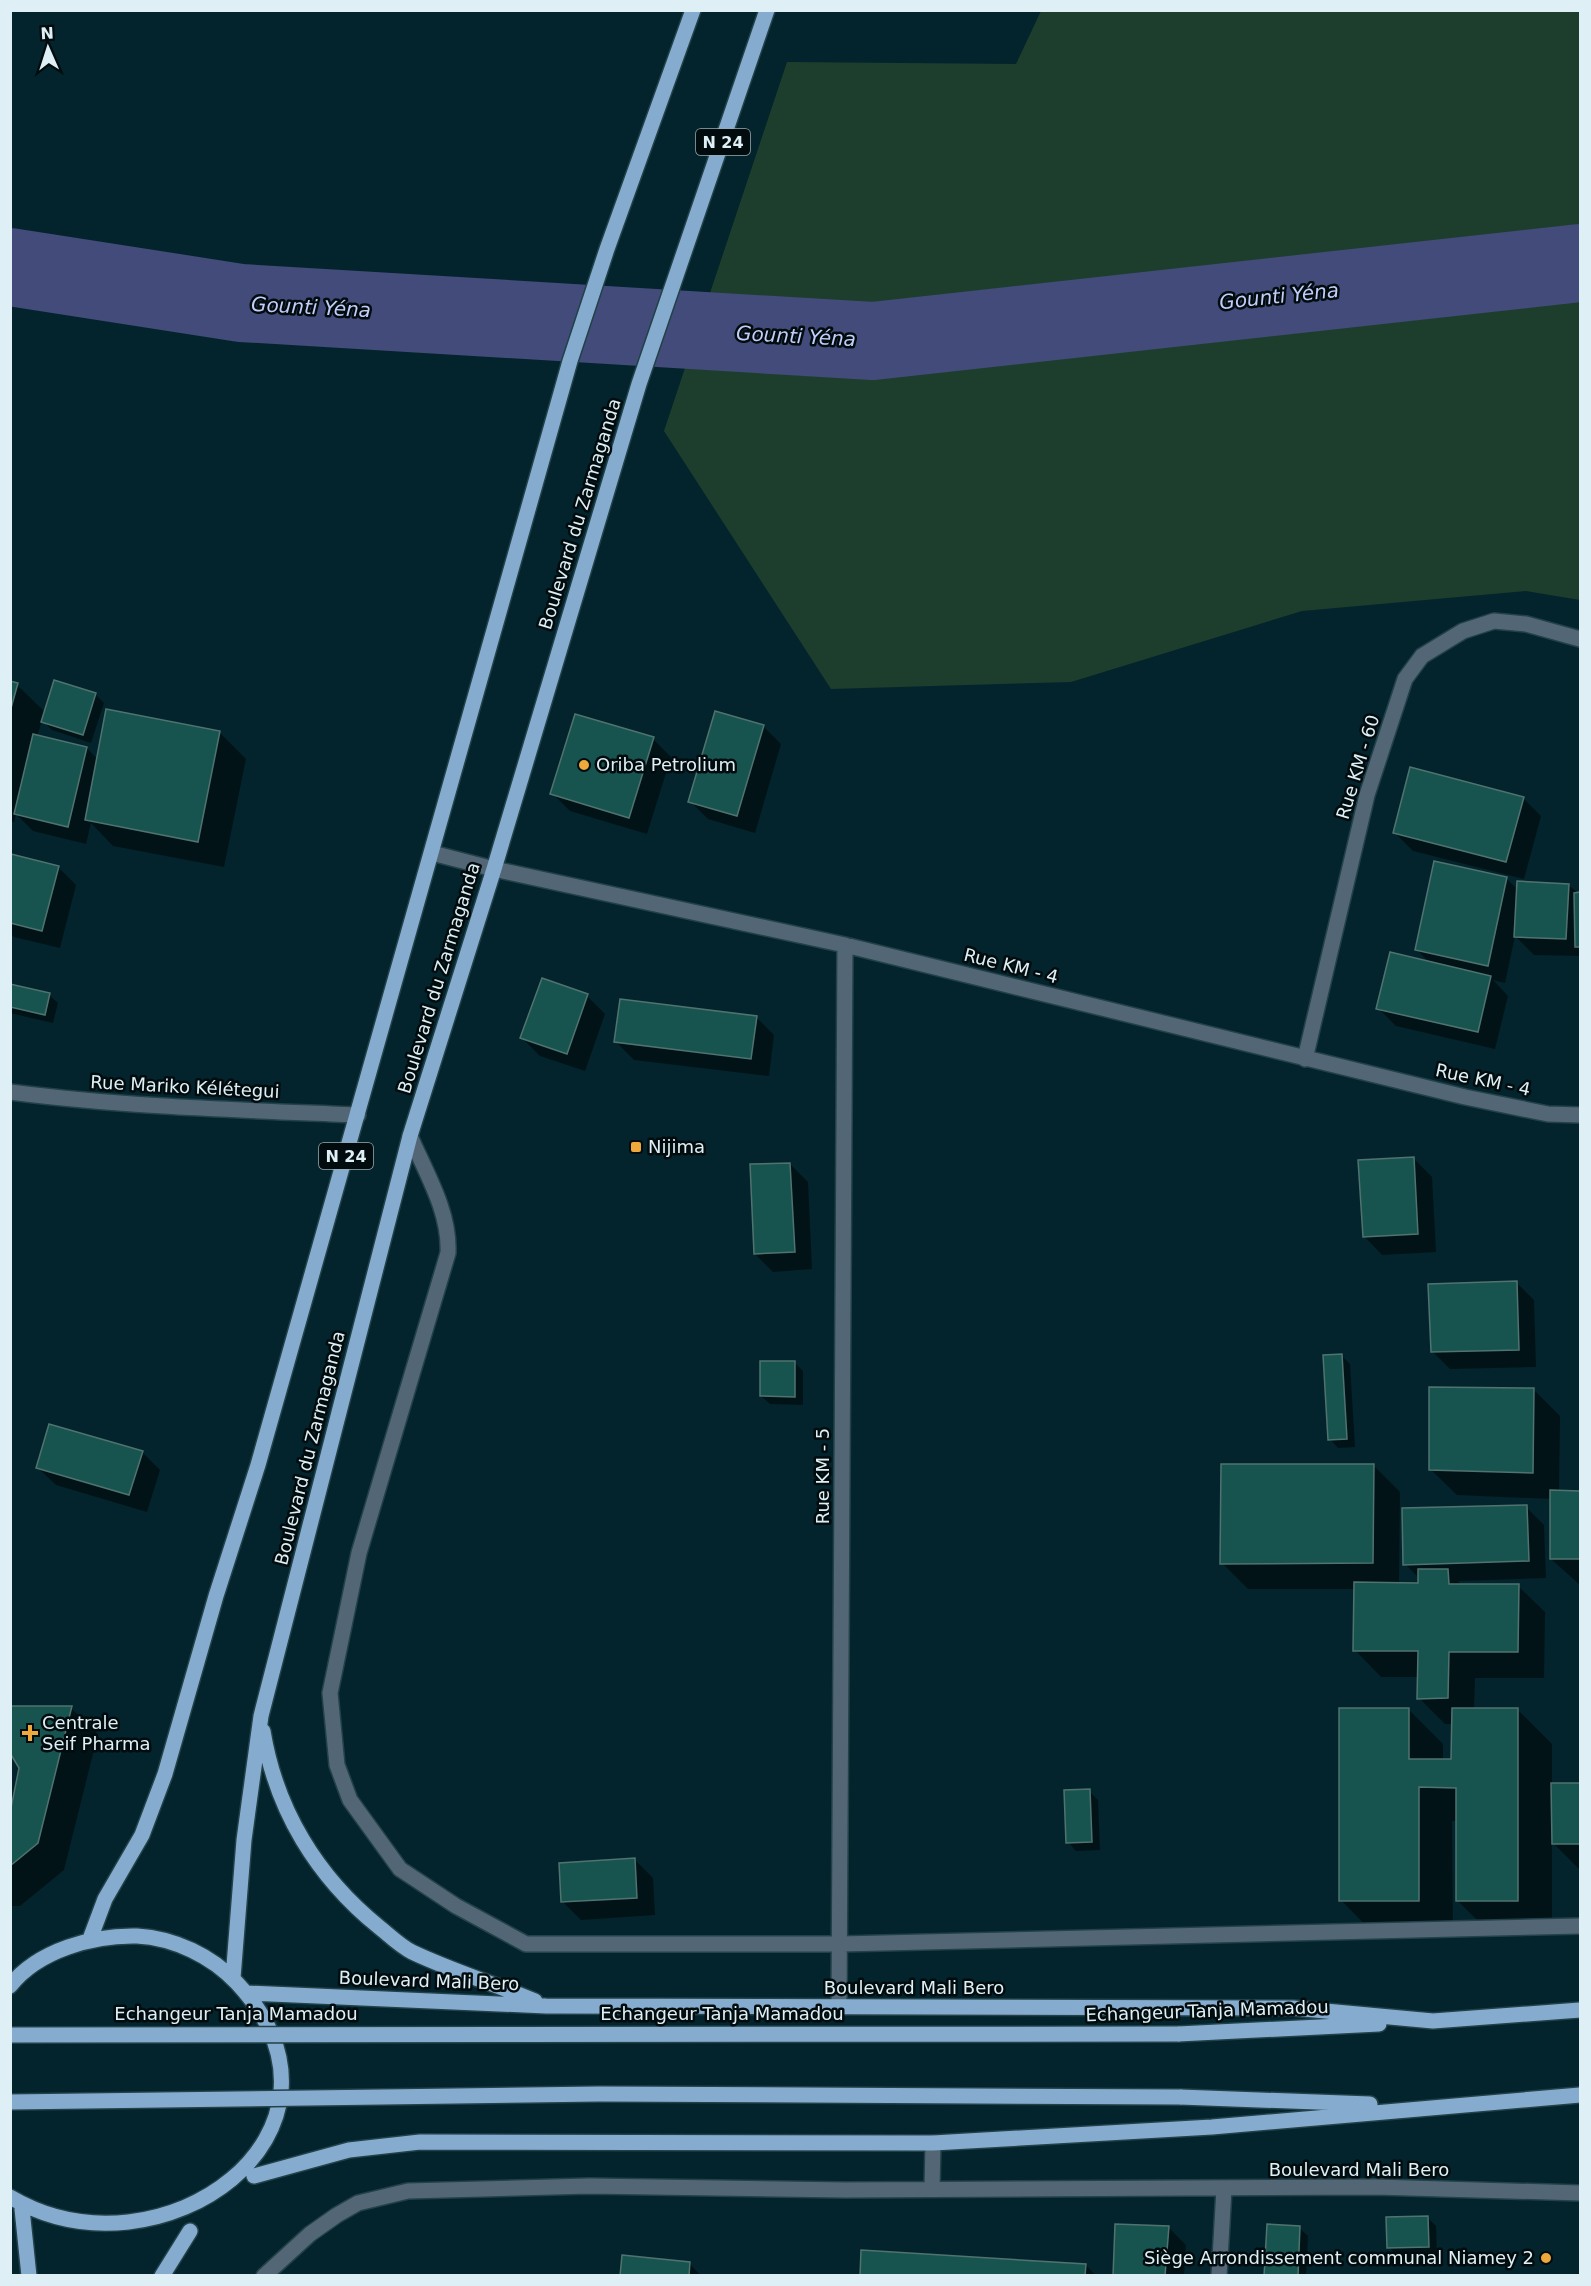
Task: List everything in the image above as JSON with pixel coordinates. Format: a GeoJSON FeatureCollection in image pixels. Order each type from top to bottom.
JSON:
{"type":"FeatureCollection","features":[{"type":"Feature","properties":{"kind":"main road","name":"N 24"},"geometry":{"type":"LineString","coordinates":[[90,1939],[105,1899],[142,1835],[165,1773],[216,1596],[258,1465],[570,361],[607,249],[693,10]]}},
{"type":"Feature","properties":{"kind":"main road","name":"Boulevard du Zarmaganda"},"geometry":{"type":"LineString","coordinates":[[232,1978],[243,1840],[261,1716],[410,1136],[494,869],[639,384],[767,10]]}},
{"type":"Feature","properties":{"kind":"main road"},"geometry":{"type":"LineString","coordinates":[[261,1716],[274,1780],[292,1822],[312,1857],[351,1904],[410,1951],[546,2006]]}},
{"type":"Feature","properties":{"kind":"main road"},"geometry":{"type":"LineString","coordinates":[[10,1986],[49,1955],[90,1939],[116,1936],[167,1941],[213,1962],[232,1978],[262,2016],[273,2042],[279,2069],[280,2098],[277,2125],[268,2152],[254,2176],[240,2192]]}},
{"type":"Feature","properties":{"kind":"main road","name":"Boulevard Mali Bero"},"geometry":{"type":"LineString","coordinates":[[246,1993],[546,2006],[1293,2008],[1433,2021],[1581,2010]]}},
{"type":"Feature","properties":{"kind":"main road","name":"Echangeur Tanja Mamadou"},"geometry":{"type":"LineString","coordinates":[[10,2035],[1178,2034],[1433,2021]]}},
{"type":"Feature","properties":{"kind":"main road"},"geometry":{"type":"LineString","coordinates":[[10,2102],[599,2094],[1180,2097],[1430,2107]]}},
{"type":"Feature","properties":{"kind":"main road"},"geometry":{"type":"LineString","coordinates":[[254,2176],[349,2150],[420,2142],[933,2143],[1212,2127],[1581,2095]]}},
{"type":"Feature","properties":{"kind":"main road"},"geometry":{"type":"LineString","coordinates":[[10,2197],[22,2208],[65,2233]]}},
{"type":"Feature","properties":{"kind":"main road"},"geometry":{"type":"LineString","coordinates":[[22,2208],[29,2276]]}},
{"type":"Feature","properties":{"kind":"main road"},"geometry":{"type":"LineString","coordinates":[[162,2241],[190,2231],[208,2220]]}},
{"type":"Feature","properties":{"kind":"main road"},"geometry":{"type":"LineString","coordinates":[[162,2276],[190,2231]]}},
{"type":"Feature","properties":{"kind":"street","name":"Rue KM - 60"},"geometry":{"type":"LineString","coordinates":[[1305,1059],[1367,795],[1405,680],[1422,656],[1463,631],[1494,621],[1526,624],[1581,639]]}},
{"type":"Feature","properties":{"kind":"street","name":"Rue KM - 4"},"geometry":{"type":"LineString","coordinates":[[432,853],[494,869],[845,945],[1305,1059],[1538,1112],[1581,1115]]}},
{"type":"Feature","properties":{"kind":"street","name":"Rue KM - 5"},"geometry":{"type":"LineString","coordinates":[[839,2007],[845,945]]}},
{"type":"Feature","properties":{"kind":"street","name":"Rue Mariko Kélétegui"},"geometry":{"type":"LineString","coordinates":[[10,1092],[76,1101],[358,1115]]}},
{"type":"Feature","properties":{"kind":"street"},"geometry":{"type":"LineString","coordinates":[[410,1136],[442,1210],[449,1233],[448,1253],[359,1553],[330,1693],[337,1764],[350,1800],[400,1869],[456,1906],[526,1944],[841,1944],[1581,1926]]}},
{"type":"Feature","properties":{"kind":"street"},"geometry":{"type":"LineString","coordinates":[[932,2189],[933,2143]]}},
{"type":"Feature","properties":{"kind":"street","name":"Boulevard Mali Bero"},"geometry":{"type":"LineString","coordinates":[[264,2276],[337,2215],[358,2203],[408,2191],[589,2186],[932,2189],[1376,2187],[1581,2193]]}},
{"type":"Feature","properties":{"kind":"street"},"geometry":{"type":"LineString","coordinates":[[1219,2276],[1224,2189]]}},
{"type":"Feature","properties":{"kind":"green space"},"geometry":{"type":"Polygon","coordinates":[[[1041,11],[1580,11],[1580,600],[1526,591],[1302,611],[1071,682],[831,689],[664,431],[787,62],[1016,64],[1041,11]]]}},
{"type":"Feature","properties":{"kind":"building"},"geometry":{"type":"Polygon","coordinates":[[[54,680],[96,693],[83,735],[41,722],[54,680]]]}},
{"type":"Feature","properties":{"kind":"building"},"geometry":{"type":"Polygon","coordinates":[[[10,681],[18,683],[10,712],[10,681]]]}},
{"type":"Feature","properties":{"kind":"building"},"geometry":{"type":"Polygon","coordinates":[[[106,709],[220,731],[198,842],[85,820],[106,709]]]}},
{"type":"Feature","properties":{"kind":"building"},"geometry":{"type":"Polygon","coordinates":[[[715,711],[764,725],[737,816],[688,802],[715,711]]]}},
{"type":"Feature","properties":{"kind":"building"},"geometry":{"type":"Polygon","coordinates":[[[575,714],[654,737],[629,818],[550,794],[575,714]]]}},
{"type":"Feature","properties":{"kind":"building"},"geometry":{"type":"Polygon","coordinates":[[[33,734],[87,747],[68,827],[14,814],[33,734]]]}},
{"type":"Feature","properties":{"kind":"building"},"geometry":{"type":"Polygon","coordinates":[[[1410,767],[1524,797],[1506,862],[1393,833],[1410,767]]]}},
{"type":"Feature","properties":{"kind":"building"},"geometry":{"type":"Polygon","coordinates":[[[11,854],[59,866],[42,931],[10,923],[11,854]]]}},
{"type":"Feature","properties":{"kind":"building"},"geometry":{"type":"Polygon","coordinates":[[[1434,861],[1507,877],[1488,966],[1415,950],[1434,861]]]}},
{"type":"Feature","properties":{"kind":"building"},"geometry":{"type":"Polygon","coordinates":[[[1517,881],[1569,884],[1566,939],[1514,937],[1517,881]]]}},
{"type":"Feature","properties":{"kind":"building"},"geometry":{"type":"Polygon","coordinates":[[[1580,892],[1580,947],[1575,947],[1574,893],[1580,892]]]}},
{"type":"Feature","properties":{"kind":"building"},"geometry":{"type":"Polygon","coordinates":[[[1390,952],[1491,976],[1478,1032],[1376,1009],[1390,952]]]}},
{"type":"Feature","properties":{"kind":"building"},"geometry":{"type":"Polygon","coordinates":[[[542,978],[588,994],[567,1054],[520,1038],[542,978]]]}},
{"type":"Feature","properties":{"kind":"building"},"geometry":{"type":"Polygon","coordinates":[[[10,984],[50,993],[45,1015],[10,1007],[10,984]]]}},
{"type":"Feature","properties":{"kind":"building"},"geometry":{"type":"Polygon","coordinates":[[[620,999],[757,1016],[751,1059],[614,1042],[620,999]]]}},
{"type":"Feature","properties":{"kind":"building"},"geometry":{"type":"Polygon","coordinates":[[[1414,1157],[1418,1234],[1363,1237],[1358,1160],[1414,1157]]]}},
{"type":"Feature","properties":{"kind":"building"},"geometry":{"type":"Polygon","coordinates":[[[790,1163],[795,1252],[754,1254],[750,1164],[790,1163]]]}},
{"type":"Feature","properties":{"kind":"building"},"geometry":{"type":"Polygon","coordinates":[[[1517,1281],[1519,1350],[1431,1352],[1428,1284],[1517,1281]]]}},
{"type":"Feature","properties":{"kind":"building"},"geometry":{"type":"Polygon","coordinates":[[[1342,1354],[1347,1439],[1328,1440],[1323,1355],[1342,1354]]]}},
{"type":"Feature","properties":{"kind":"building"},"geometry":{"type":"Polygon","coordinates":[[[760,1361],[795,1361],[795,1397],[760,1396],[760,1361]]]}},
{"type":"Feature","properties":{"kind":"building"},"geometry":{"type":"Polygon","coordinates":[[[1429,1387],[1534,1388],[1533,1473],[1429,1470],[1429,1387]]]}},
{"type":"Feature","properties":{"kind":"building"},"geometry":{"type":"Polygon","coordinates":[[[49,1424],[143,1451],[129,1495],[36,1468],[49,1424]]]}},
{"type":"Feature","properties":{"kind":"building"},"geometry":{"type":"Polygon","coordinates":[[[1221,1464],[1374,1464],[1373,1563],[1220,1564],[1221,1464]]]}},
{"type":"Feature","properties":{"kind":"building"},"geometry":{"type":"Polygon","coordinates":[[[1550,1490],[1580,1491],[1580,1559],[1550,1559],[1550,1490]]]}},
{"type":"Feature","properties":{"kind":"building"},"geometry":{"type":"Polygon","coordinates":[[[1527,1505],[1529,1561],[1403,1565],[1402,1508],[1527,1505]]]}},
{"type":"Feature","properties":{"kind":"building"},"geometry":{"type":"Polygon","coordinates":[[[1418,1569],[1448,1569],[1449,1584],[1519,1584],[1518,1652],[1449,1652],[1448,1698],[1417,1699],[1418,1651],[1353,1651],[1354,1582],[1418,1583],[1418,1569]]]}},
{"type":"Feature","properties":{"kind":"building"},"geometry":{"type":"Polygon","coordinates":[[[10,1706],[72,1706],[38,1843],[10,1866],[10,1813],[19,1768],[10,1753],[10,1706]]]}},
{"type":"Feature","properties":{"kind":"building"},"geometry":{"type":"Polygon","coordinates":[[[1339,1708],[1409,1708],[1409,1759],[1451,1759],[1452,1708],[1518,1708],[1518,1901],[1456,1901],[1456,1788],[1419,1787],[1419,1901],[1339,1901],[1339,1708]]]}},
{"type":"Feature","properties":{"kind":"building"},"geometry":{"type":"Polygon","coordinates":[[[1551,1783],[1580,1783],[1580,1844],[1552,1844],[1551,1783]]]}},
{"type":"Feature","properties":{"kind":"building"},"geometry":{"type":"Polygon","coordinates":[[[1090,1789],[1092,1842],[1066,1843],[1064,1790],[1090,1789]]]}},
{"type":"Feature","properties":{"kind":"building"},"geometry":{"type":"Polygon","coordinates":[[[635,1858],[637,1898],[561,1902],[559,1863],[635,1858]]]}},
{"type":"Feature","properties":{"kind":"building"},"geometry":{"type":"Polygon","coordinates":[[[1428,2216],[1429,2247],[1387,2248],[1386,2217],[1428,2216]]]}},
{"type":"Feature","properties":{"kind":"building"},"geometry":{"type":"Polygon","coordinates":[[[1115,2224],[1169,2226],[1165,2276],[1113,2276],[1115,2224]]]}},
{"type":"Feature","properties":{"kind":"building"},"geometry":{"type":"Polygon","coordinates":[[[1267,2224],[1300,2226],[1298,2276],[1264,2276],[1267,2224]]]}},
{"type":"Feature","properties":{"kind":"building"},"geometry":{"type":"Polygon","coordinates":[[[861,2250],[1086,2264],[1085,2276],[860,2276],[861,2250]]]}},
{"type":"Feature","properties":{"kind":"building"},"geometry":{"type":"Polygon","coordinates":[[[622,2255],[690,2262],[689,2276],[620,2276],[622,2255]]]}},
{"type":"Feature","properties":{"kind":"waterway","name":"Gounti Yéna"},"geometry":{"type":"LineString","coordinates":[[10,267],[241,303],[873,341],[1580,263]]}},
{"type":"Feature","properties":{"kind":"place","name":"Oriba Petrolium"},"geometry":{"type":"Point","coordinates":[584,765]}},
{"type":"Feature","properties":{"kind":"place","name":"Nijima"},"geometry":{"type":"Point","coordinates":[636,1147]}},
{"type":"Feature","properties":{"kind":"place","name":"Centrale Seif Pharma"},"geometry":{"type":"Point","coordinates":[30,1733]}},
{"type":"Feature","properties":{"kind":"place","name":"Siège Arrondissement communal Niamey 2"},"geometry":{"type":"Point","coordinates":[1546,2258]}}]}
